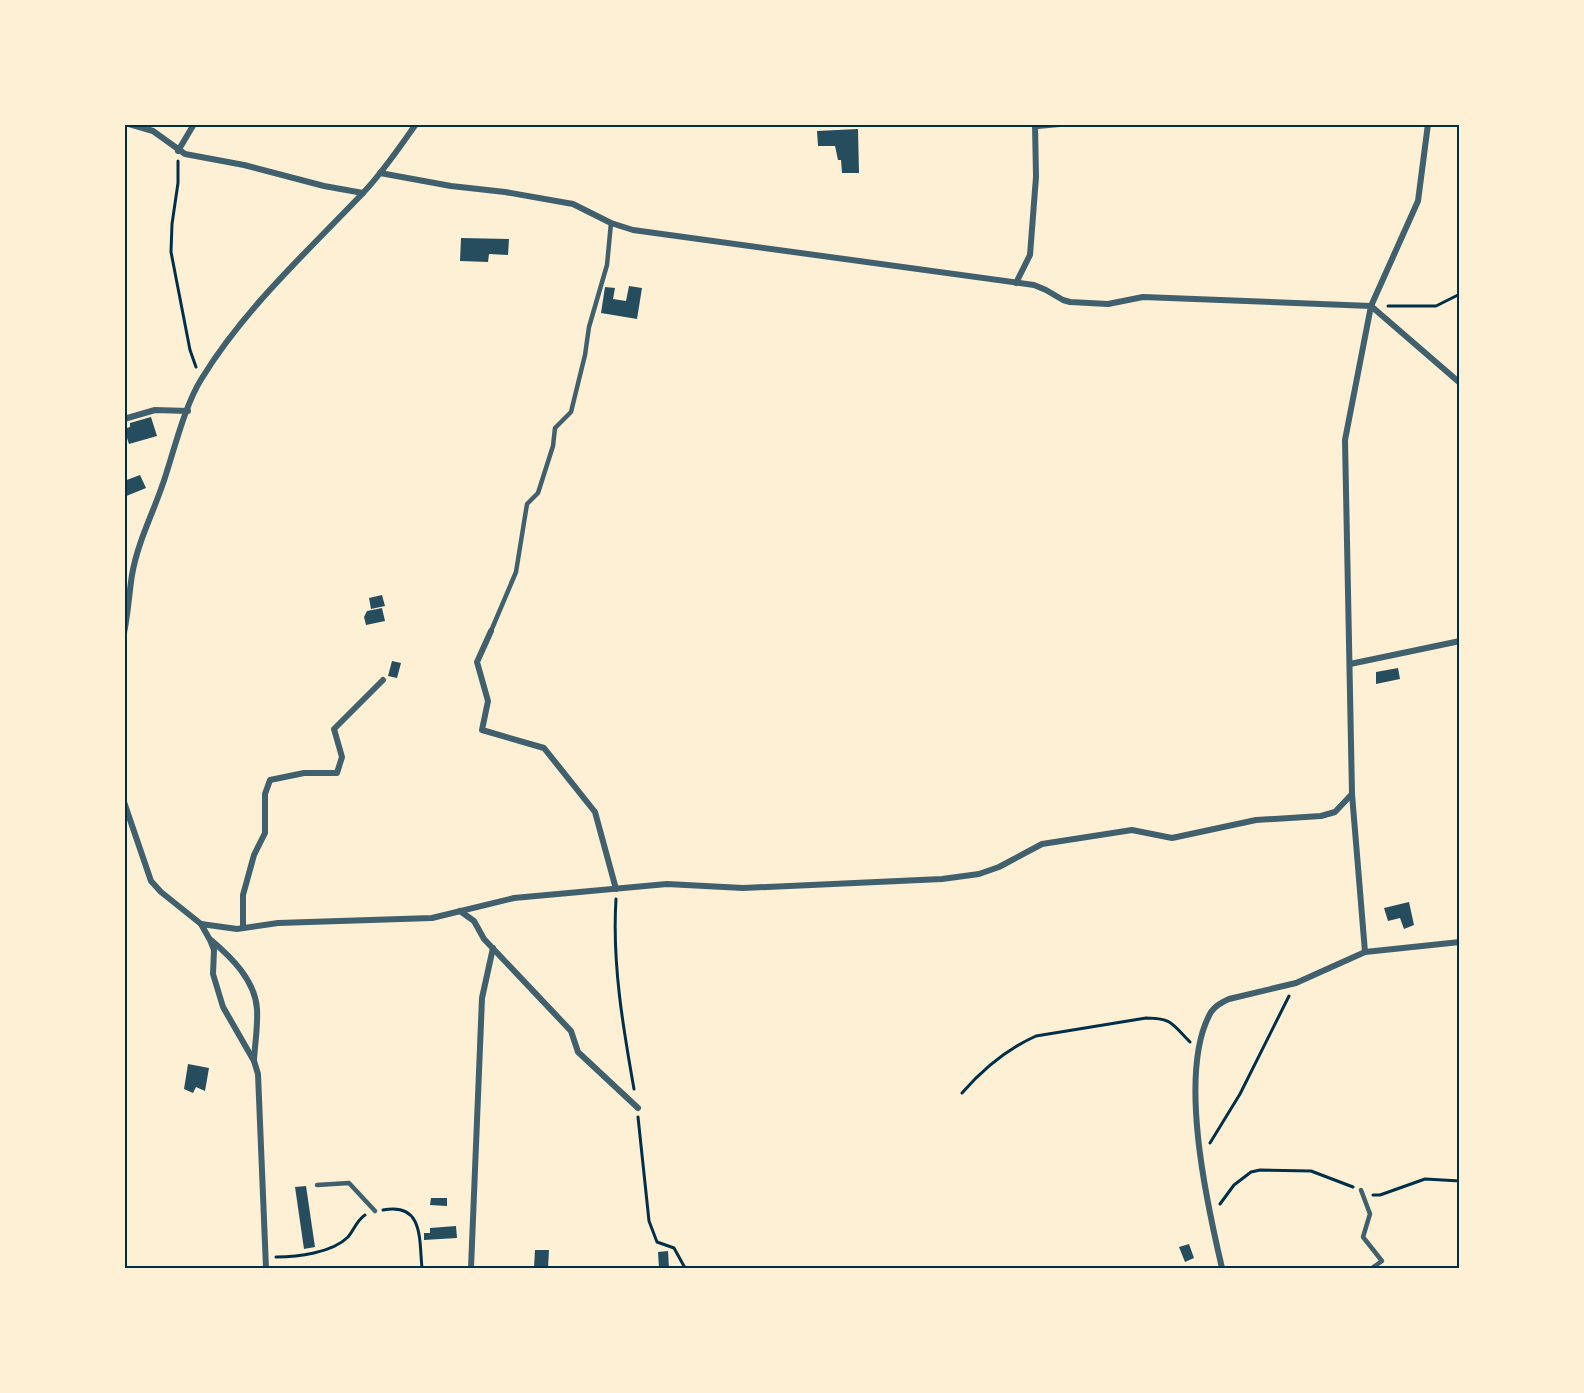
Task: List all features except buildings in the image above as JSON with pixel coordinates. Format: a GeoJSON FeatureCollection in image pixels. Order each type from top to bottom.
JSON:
{"type":"FeatureCollection","features":[{"type":"Feature","properties":{"kind":"street"},"geometry":{"type":"LineString","coordinates":[[129,124],[153,131],[185,154],[244,165],[324,186],[363,193]]}},
{"type":"Feature","properties":{"kind":"street"},"geometry":{"type":"LineString","coordinates":[[178,151],[194,124]]}},
{"type":"Feature","properties":{"kind":"street"},"geometry":{"type":"LineString","coordinates":[[124,633],[132,574],[176,440],[200,380],[265,296],[363,193],[416,124]]}},
{"type":"Feature","properties":{"kind":"street"},"geometry":{"type":"LineString","coordinates":[[1365,952],[1352,794],[1345,440],[1371,306],[1418,201],[1428,124]]}},
{"type":"Feature","properties":{"kind":"street"},"geometry":{"type":"LineString","coordinates":[[1016,283],[1030,255],[1036,177],[1035,126]]}},
{"type":"Feature","properties":{"kind":"street"},"geometry":{"type":"LineString","coordinates":[[380,173],[573,204],[611,223],[633,230],[1016,283],[1040,287],[1063,300],[1099,305],[1143,297],[1371,306],[1460,383]]}},
{"type":"Feature","properties":{"kind":"street"},"geometry":{"type":"LineString","coordinates":[[124,419],[154,410],[188,411]]}},
{"type":"Feature","properties":{"kind":"street"},"geometry":{"type":"LineString","coordinates":[[124,579],[132,574]]}},
{"type":"Feature","properties":{"kind":"street"},"geometry":{"type":"LineString","coordinates":[[491,631],[477,662],[488,701],[482,730],[544,748],[595,812],[616,889]]}},
{"type":"Feature","properties":{"kind":"street"},"geometry":{"type":"LineString","coordinates":[[1350,664],[1460,641]]}},
{"type":"Feature","properties":{"kind":"street"},"geometry":{"type":"LineString","coordinates":[[243,928],[243,895],[254,855],[265,833],[265,794],[270,780],[304,773],[337,773],[342,757],[334,729],[383,680]]}},
{"type":"Feature","properties":{"kind":"street"},"geometry":{"type":"LineString","coordinates":[[201,924],[243,928],[278,923],[432,918],[514,898],[667,884],[743,888],[942,879],[979,874],[999,867],[1035,846],[1054,842],[1132,830],[1172,838],[1256,820],[1321,816],[1335,812],[1352,794]]}},
{"type":"Feature","properties":{"kind":"street"},"geometry":{"type":"LineString","coordinates":[[124,802],[151,881],[161,892],[201,924],[210,940],[214,950],[213,974],[223,1007],[254,1061]]}},
{"type":"Feature","properties":{"kind":"street"},"geometry":{"type":"LineString","coordinates":[[460,911],[474,921],[484,939],[571,1031],[578,1052],[638,1108]]}},
{"type":"Feature","properties":{"kind":"street"},"geometry":{"type":"LineString","coordinates":[[210,940],[237,964],[257,1006],[254,1061],[260,1087],[266,1269]]}},
{"type":"Feature","properties":{"kind":"street"},"geometry":{"type":"LineString","coordinates":[[1222,1269],[1210,1218],[1201,1157],[1196,1099],[1197,1050],[1211,1011],[1220,1003],[1244,995],[1296,983],[1365,952],[1460,942]]}},
{"type":"Feature","properties":{"kind":"street"},"geometry":{"type":"LineString","coordinates":[[471,1269],[482,998],[493,948]]}},
{"type":"Feature","properties":{"kind":"lane"},"geometry":{"type":"LineString","coordinates":[[1035,126],[1068,124]]}},
{"type":"Feature","properties":{"kind":"lane"},"geometry":{"type":"LineString","coordinates":[[491,631],[516,572],[527,504],[538,493],[553,446],[555,428],[570,412],[585,355],[588,327],[607,265],[611,223]]}},
{"type":"Feature","properties":{"kind":"lane"},"geometry":{"type":"LineString","coordinates":[[317,1185],[349,1183],[375,1211]]}},
{"type":"Feature","properties":{"kind":"lane"},"geometry":{"type":"LineString","coordinates":[[1361,1190],[1370,1214],[1363,1237],[1382,1261],[1372,1269]]}},
{"type":"Feature","properties":{"kind":"path"},"geometry":{"type":"LineString","coordinates":[[178,151],[178,183],[172,224],[171,252],[190,350],[200,380]]}},
{"type":"Feature","properties":{"kind":"path"},"geometry":{"type":"LineString","coordinates":[[1371,306],[1436,306],[1460,294]]}},
{"type":"Feature","properties":{"kind":"path"},"geometry":{"type":"LineString","coordinates":[[616,889],[614,929],[619,985],[638,1108],[649,1221],[657,1242],[674,1248],[684,1269]]}},
{"type":"Feature","properties":{"kind":"path"},"geometry":{"type":"LineString","coordinates":[[1201,1157],[1240,1094],[1296,983]]}},
{"type":"Feature","properties":{"kind":"path"},"geometry":{"type":"LineString","coordinates":[[962,1093],[981,1071],[1023,1042],[1047,1034],[1146,1018],[1163,1018],[1170,1021],[1197,1050]]}},
{"type":"Feature","properties":{"kind":"path"},"geometry":{"type":"LineString","coordinates":[[1210,1218],[1234,1185],[1251,1172],[1260,1170],[1311,1172],[1373,1195],[1380,1195],[1425,1179],[1460,1181]]}},
{"type":"Feature","properties":{"kind":"path"},"geometry":{"type":"LineString","coordinates":[[266,1258],[304,1255],[337,1244],[348,1236],[364,1215],[375,1211],[402,1209],[411,1214],[417,1224],[422,1269]]}}]}
